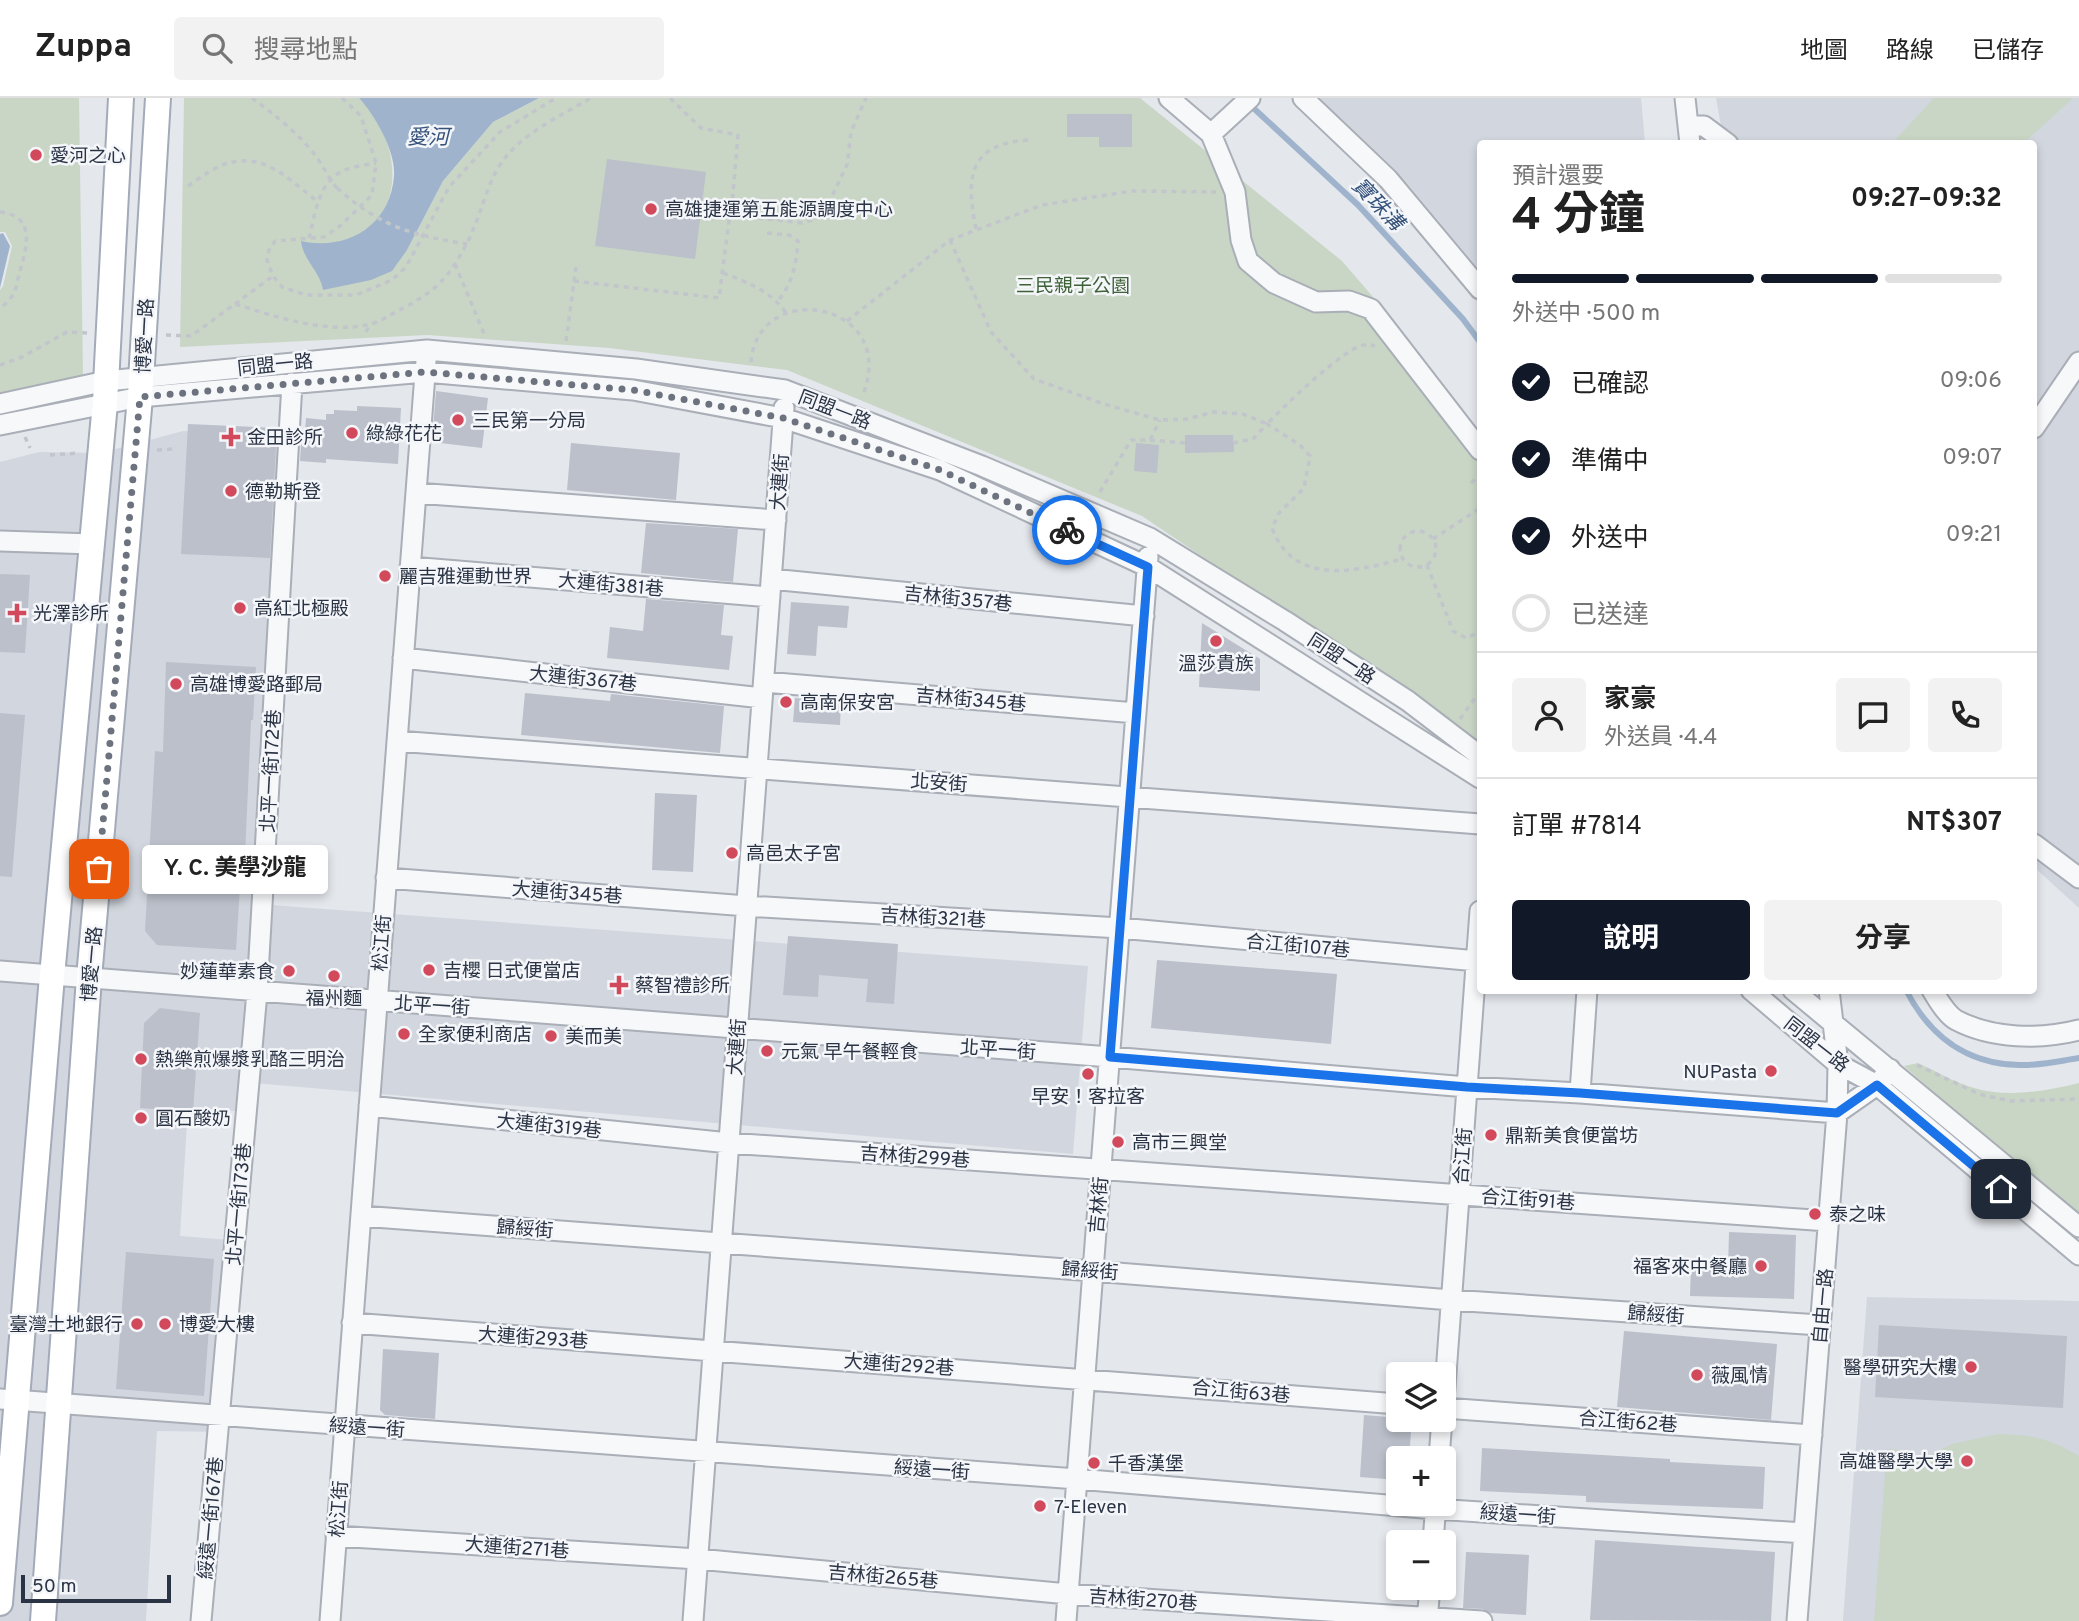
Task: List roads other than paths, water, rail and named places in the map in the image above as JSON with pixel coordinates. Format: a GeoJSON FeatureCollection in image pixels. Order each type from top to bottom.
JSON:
{"type":"FeatureCollection","features":[{"type":"Feature","properties":{"kind":"main road","name":"博愛一路"},"geometry":{"type":"LineString","coordinates":[[0,1603],[8,1400],[93,544],[105,392],[121,98]]}},
{"type":"Feature","properties":{"kind":"main road","name":"博愛一路"},"geometry":{"type":"LineString","coordinates":[[43,1621],[89,978],[141,387],[158,98]]}},
{"type":"Feature","properties":{"kind":"street"},"geometry":{"type":"LineString","coordinates":[[1169,98],[1211,134],[1235,192],[1241,240],[1248,261],[1275,282],[1316,302],[1349,301],[1371,309],[1477,446]]}},
{"type":"Feature","properties":{"kind":"street"},"geometry":{"type":"LineString","coordinates":[[1211,134],[1250,98]]}},
{"type":"Feature","properties":{"kind":"street"},"geometry":{"type":"LineString","coordinates":[[1303,98],[1388,178],[1477,285]]}},
{"type":"Feature","properties":{"kind":"street"},"geometry":{"type":"LineString","coordinates":[[1685,98],[1689,135],[1704,126],[1723,140]]}},
{"type":"Feature","properties":{"kind":"street","name":"同盟一路"},"geometry":{"type":"LineString","coordinates":[[105,392],[427,350],[636,369],[785,390],[982,466],[1150,538],[1408,701],[1477,754]]}},
{"type":"Feature","properties":{"kind":"street","name":"松江街"},"geometry":{"type":"LineString","coordinates":[[330,1621],[427,350]]}},
{"type":"Feature","properties":{"kind":"street"},"geometry":{"type":"LineString","coordinates":[[2037,424],[2079,362]]}},
{"type":"Feature","properties":{"kind":"street","name":"同盟一路"},"geometry":{"type":"LineString","coordinates":[[141,387],[292,383],[425,372],[633,390],[783,418],[940,470],[1148,567],[1477,776]]}},
{"type":"Feature","properties":{"kind":"street","name":"北平一街172巷"},"geometry":{"type":"LineString","coordinates":[[257,992],[292,383]]}},
{"type":"Feature","properties":{"kind":"street","name":"大連街"},"geometry":{"type":"LineString","coordinates":[[693,1621],[785,390]]}},
{"type":"Feature","properties":{"kind":"street"},"geometry":{"type":"LineString","coordinates":[[0,404],[105,392]]}},
{"type":"Feature","properties":{"kind":"street"},"geometry":{"type":"LineString","coordinates":[[0,425],[105,392]]}},
{"type":"Feature","properties":{"kind":"street"},"geometry":{"type":"LineString","coordinates":[[416,494],[776,520]]}},
{"type":"Feature","properties":{"kind":"street","name":"吉林街"},"geometry":{"type":"LineString","coordinates":[[1066,1621],[1150,538]]}},
{"type":"Feature","properties":{"kind":"street"},"geometry":{"type":"LineString","coordinates":[[0,541],[93,544]]}},
{"type":"Feature","properties":{"kind":"street","name":"大連街381巷"},"geometry":{"type":"LineString","coordinates":[[410,567],[771,588]]}},
{"type":"Feature","properties":{"kind":"street","name":"吉林街357巷"},"geometry":{"type":"LineString","coordinates":[[771,588],[1144,616]]}},
{"type":"Feature","properties":{"kind":"street","name":"大連街367巷"},"geometry":{"type":"LineString","coordinates":[[403,657],[763,690]]}},
{"type":"Feature","properties":{"kind":"street","name":"吉林街345巷"},"geometry":{"type":"LineString","coordinates":[[763,690],[1136,713]]}},
{"type":"Feature","properties":{"kind":"street","name":"北安街"},"geometry":{"type":"LineString","coordinates":[[397,741],[1477,824]]}},
{"type":"Feature","properties":{"kind":"street"},"geometry":{"type":"LineString","coordinates":[[2037,846],[2079,878]]}},
{"type":"Feature","properties":{"kind":"street","name":"大連街345巷"},"geometry":{"type":"LineString","coordinates":[[386,878],[747,906]]}},
{"type":"Feature","properties":{"kind":"street","name":"吉林街321巷"},"geometry":{"type":"LineString","coordinates":[[747,906],[1120,928]]}},
{"type":"Feature","properties":{"kind":"street","name":"合江街107巷"},"geometry":{"type":"LineString","coordinates":[[1120,928],[1477,961]]}},
{"type":"Feature","properties":{"kind":"street","name":"合江街"},"geometry":{"type":"LineString","coordinates":[[1447,1362],[1477,961]]}},
{"type":"Feature","properties":{"kind":"street","name":"北平一街"},"geometry":{"type":"LineString","coordinates":[[0,971],[1467,1087],[1837,1113]]}},
{"type":"Feature","properties":{"kind":"street","name":"北平一街173巷"},"geometry":{"type":"LineString","coordinates":[[219,1416],[257,992]]}},
{"type":"Feature","properties":{"kind":"street"},"geometry":{"type":"LineString","coordinates":[[1580,1093],[1587,994]]}},
{"type":"Feature","properties":{"kind":"street","name":"同盟一路"},"geometry":{"type":"LineString","coordinates":[[1756,994],[1838,1064],[1877,1085],[2079,1255]]}},
{"type":"Feature","properties":{"kind":"street","name":"同盟一路"},"geometry":{"type":"LineString","coordinates":[[1798,994],[2079,1227]]}},
{"type":"Feature","properties":{"kind":"street","name":"自由一路"},"geometry":{"type":"LineString","coordinates":[[1797,1621],[1837,1113],[1838,1064],[1829,994]]}},
{"type":"Feature","properties":{"kind":"street"},"geometry":{"type":"LineString","coordinates":[[1935,994],[1954,1019],[1997,1033],[2037,1036],[2079,1030]]}},
{"type":"Feature","properties":{"kind":"street"},"geometry":{"type":"LineString","coordinates":[[1837,1113],[1877,1085],[1890,1069]]}},
{"type":"Feature","properties":{"kind":"street","name":"大連街319巷"},"geometry":{"type":"LineString","coordinates":[[369,1106],[729,1143]]}},
{"type":"Feature","properties":{"kind":"street","name":"吉林街299巷"},"geometry":{"type":"LineString","coordinates":[[729,1143],[1101,1169]]}},
{"type":"Feature","properties":{"kind":"street","name":"合江街91巷"},"geometry":{"type":"LineString","coordinates":[[1101,1169],[1828,1221]]}},
{"type":"Feature","properties":{"kind":"street","name":"歸綏街"},"geometry":{"type":"LineString","coordinates":[[360,1216],[1093,1270],[1451,1300],[1820,1325]]}},
{"type":"Feature","properties":{"kind":"street","name":"大連街293巷"},"geometry":{"type":"LineString","coordinates":[[352,1323],[713,1350]]}},
{"type":"Feature","properties":{"kind":"street","name":"大連街292巷"},"geometry":{"type":"LineString","coordinates":[[713,1350],[1085,1378]]}},
{"type":"Feature","properties":{"kind":"street","name":"合江街63巷"},"geometry":{"type":"LineString","coordinates":[[1085,1378],[1386,1403]]}},
{"type":"Feature","properties":{"kind":"street","name":"綏遠一街"},"geometry":{"type":"LineString","coordinates":[[8,1400],[1386,1502]]}},
{"type":"Feature","properties":{"kind":"street","name":"合江街62巷"},"geometry":{"type":"LineString","coordinates":[[1456,1409],[1812,1435]]}},
{"type":"Feature","properties":{"kind":"street","name":"綏遠一街167巷"},"geometry":{"type":"LineString","coordinates":[[201,1621],[219,1416]]}},
{"type":"Feature","properties":{"kind":"street","name":"綏遠一街"},"geometry":{"type":"LineString","coordinates":[[1456,1507],[1804,1533]]}},
{"type":"Feature","properties":{"kind":"street","name":"大連街271巷"},"geometry":{"type":"LineString","coordinates":[[336,1536],[698,1559]]}},
{"type":"Feature","properties":{"kind":"street","name":"吉林街265巷"},"geometry":{"type":"LineString","coordinates":[[698,1559],[1068,1594]]}},
{"type":"Feature","properties":{"kind":"street","name":"吉林街270巷"},"geometry":{"type":"LineString","coordinates":[[1068,1594],[1482,1621]]}},
{"type":"Feature","properties":{"kind":"street"},"geometry":{"type":"LineString","coordinates":[[1427,1619],[1429,1600]]}},
{"type":"Feature","properties":{"kind":"water","name":"愛河"},"geometry":{"type":"Polygon","coordinates":[[[359,98],[539,98],[493,122],[443,181],[407,250],[392,271],[371,280],[323,290],[301,241],[318,243],[350,238],[375,221],[391,194],[394,176],[392,156],[378,124],[359,98]]]}},
{"type":"Feature","properties":{"kind":"water"},"geometry":{"type":"Polygon","coordinates":[[[3,233],[10,246],[0,288],[0,234],[3,233]]]}},
{"type":"Feature","properties":{"kind":"waterway","name":"寶珠溝"},"geometry":{"type":"LineString","coordinates":[[1248,103],[1358,205],[1463,319],[1477,338]]}},
{"type":"Feature","properties":{"kind":"waterway","name":"寶珠溝"},"geometry":{"type":"LineString","coordinates":[[1908,994],[1926,1021],[1938,1033],[1966,1053],[1982,1059],[2026,1065],[2079,1058]]}},
{"type":"Feature","properties":{"kind":"place","name":"愛河之心"},"geometry":{"type":"Point","coordinates":[36,155]}},
{"type":"Feature","properties":{"kind":"place","name":"高雄捷運第五能源調度中心"},"geometry":{"type":"Point","coordinates":[651,209]}},
{"type":"Feature","properties":{"kind":"place","name":"三民第一分局"},"geometry":{"type":"Point","coordinates":[458,420]}},
{"type":"Feature","properties":{"kind":"place","name":"綠綠花花"},"geometry":{"type":"Point","coordinates":[352,433]}},
{"type":"Feature","properties":{"kind":"place","name":"金田診所"},"geometry":{"type":"Point","coordinates":[231,437]}},
{"type":"Feature","properties":{"kind":"place","name":"德勒斯登"},"geometry":{"type":"Point","coordinates":[231,491]}},
{"type":"Feature","properties":{"kind":"place","name":"麗吉雅運動世界"},"geometry":{"type":"Point","coordinates":[385,576]}},
{"type":"Feature","properties":{"kind":"place","name":"高紅北極殿"},"geometry":{"type":"Point","coordinates":[240,608]}},
{"type":"Feature","properties":{"kind":"place","name":"光澤診所"},"geometry":{"type":"Point","coordinates":[17,613]}},
{"type":"Feature","properties":{"kind":"place","name":"溫莎貴族"},"geometry":{"type":"Point","coordinates":[1216,641]}},
{"type":"Feature","properties":{"kind":"place","name":"高雄博愛路郵局"},"geometry":{"type":"Point","coordinates":[176,684]}},
{"type":"Feature","properties":{"kind":"place","name":"高南保安宮"},"geometry":{"type":"Point","coordinates":[786,702]}},
{"type":"Feature","properties":{"kind":"place","name":"高邑太子宮"},"geometry":{"type":"Point","coordinates":[732,853]}},
{"type":"Feature","properties":{"kind":"place","name":"Y. C. 美學沙龍"},"geometry":{"type":"Point","coordinates":[99,869]}},
{"type":"Feature","properties":{"kind":"place","name":"吉櫻 日式便當店"},"geometry":{"type":"Point","coordinates":[429,970]}},
{"type":"Feature","properties":{"kind":"place","name":"妙蓮華素食"},"geometry":{"type":"Point","coordinates":[289,971]}},
{"type":"Feature","properties":{"kind":"place","name":"福州麵"},"geometry":{"type":"Point","coordinates":[334,976]}},
{"type":"Feature","properties":{"kind":"place","name":"蔡智禮診所"},"geometry":{"type":"Point","coordinates":[619,985]}},
{"type":"Feature","properties":{"kind":"place","name":"全家便利商店"},"geometry":{"type":"Point","coordinates":[404,1034]}},
{"type":"Feature","properties":{"kind":"place","name":"美而美"},"geometry":{"type":"Point","coordinates":[551,1036]}},
{"type":"Feature","properties":{"kind":"place","name":"元氣 早午餐輕食"},"geometry":{"type":"Point","coordinates":[767,1051]}},
{"type":"Feature","properties":{"kind":"place","name":"熱樂煎爆漿乳酪三明治"},"geometry":{"type":"Point","coordinates":[141,1059]}},
{"type":"Feature","properties":{"kind":"place","name":"NUPasta"},"geometry":{"type":"Point","coordinates":[1771,1071]}},
{"type":"Feature","properties":{"kind":"place","name":"早安！客拉客"},"geometry":{"type":"Point","coordinates":[1088,1074]}},
{"type":"Feature","properties":{"kind":"place","name":"圓石酸奶"},"geometry":{"type":"Point","coordinates":[141,1118]}},
{"type":"Feature","properties":{"kind":"place","name":"鼎新美食便當坊"},"geometry":{"type":"Point","coordinates":[1491,1135]}},
{"type":"Feature","properties":{"kind":"place","name":"高市三興堂"},"geometry":{"type":"Point","coordinates":[1118,1142]}},
{"type":"Feature","properties":{"kind":"place","name":"泰之味"},"geometry":{"type":"Point","coordinates":[1815,1214]}},
{"type":"Feature","properties":{"kind":"place","name":"福客來中餐廳"},"geometry":{"type":"Point","coordinates":[1761,1266]}},
{"type":"Feature","properties":{"kind":"place","name":"臺灣土地銀行"},"geometry":{"type":"Point","coordinates":[137,1324]}},
{"type":"Feature","properties":{"kind":"place","name":"博愛大樓"},"geometry":{"type":"Point","coordinates":[165,1324]}},
{"type":"Feature","properties":{"kind":"place","name":"醫學研究大樓"},"geometry":{"type":"Point","coordinates":[1971,1367]}},
{"type":"Feature","properties":{"kind":"place","name":"薇風情"},"geometry":{"type":"Point","coordinates":[1697,1375]}},
{"type":"Feature","properties":{"kind":"place","name":"高雄醫學大學"},"geometry":{"type":"Point","coordinates":[1967,1461]}},
{"type":"Feature","properties":{"kind":"place","name":"千香漢堡"},"geometry":{"type":"Point","coordinates":[1094,1463]}},
{"type":"Feature","properties":{"kind":"place","name":"7-Eleven"},"geometry":{"type":"Point","coordinates":[1040,1506]}},
{"type":"Feature","properties":{"kind":"park label","name":"三民親子公園"},"geometry":{"type":"Point","coordinates":[1073,285]}}]}
